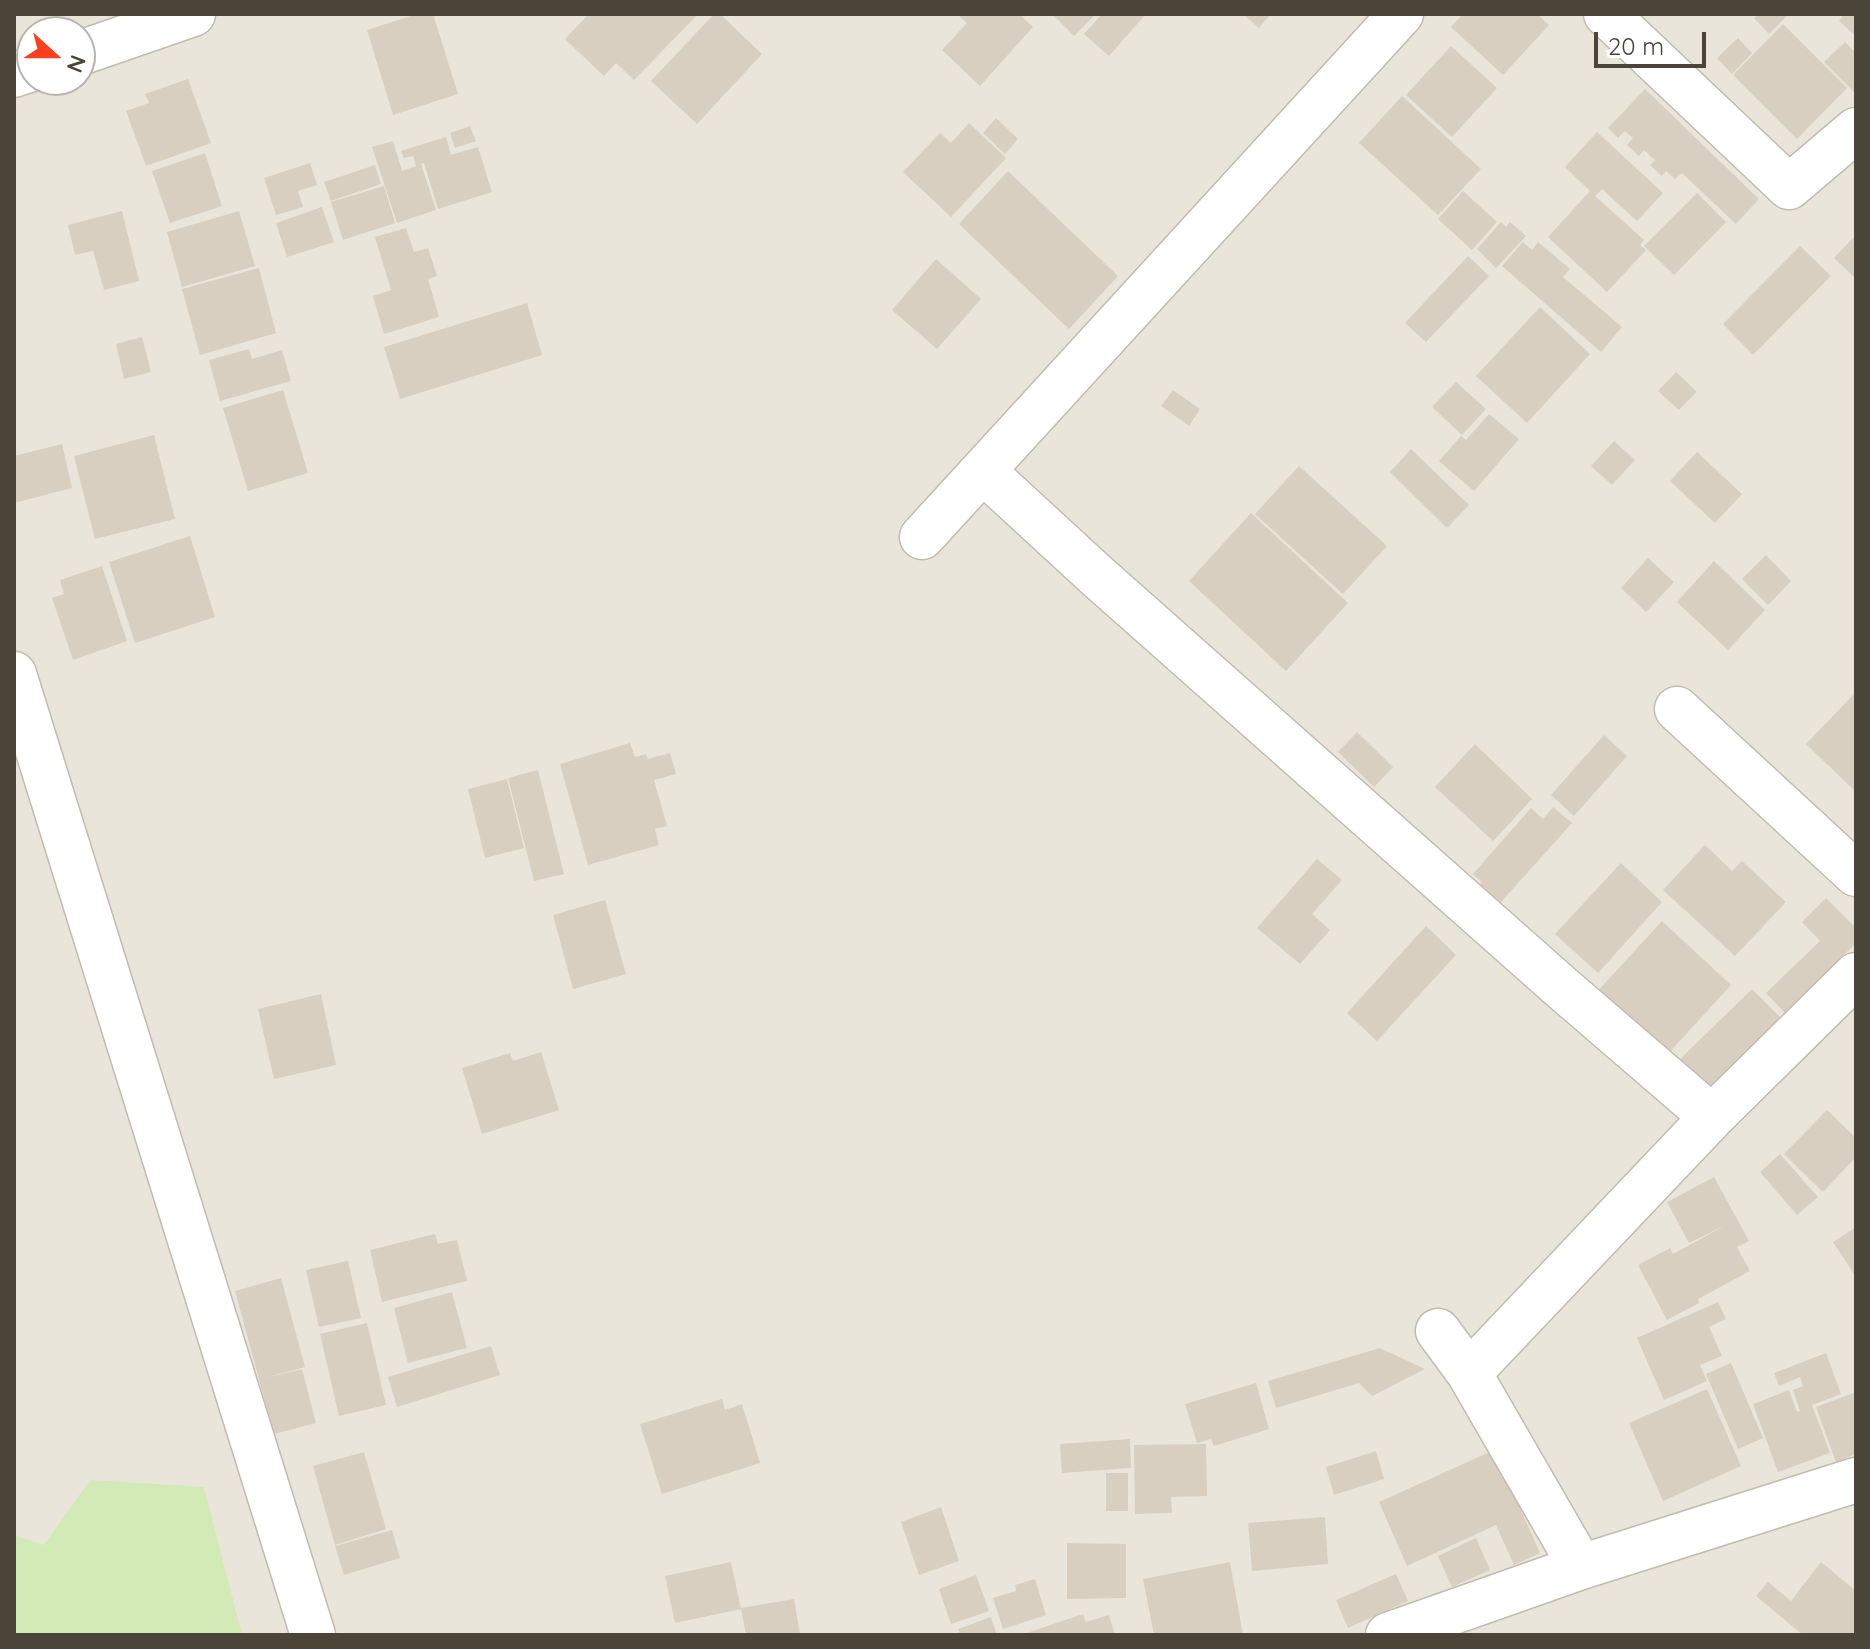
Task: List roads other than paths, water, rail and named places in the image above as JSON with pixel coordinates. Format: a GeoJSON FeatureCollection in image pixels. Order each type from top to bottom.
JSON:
{"type":"FeatureCollection","features":[{"type":"Feature","properties":{"kind":"street"},"geometry":{"type":"LineString","coordinates":[[96,47],[193,14]]}},
{"type":"Feature","properties":{"kind":"street"},"geometry":{"type":"LineString","coordinates":[[922,537],[1401,14]]}},
{"type":"Feature","properties":{"kind":"street"},"geometry":{"type":"LineString","coordinates":[[1606,14],[1789,187],[1856,130]]}},
{"type":"Feature","properties":{"kind":"street"},"geometry":{"type":"LineString","coordinates":[[983,471],[1096,575],[1712,1117]]}},
{"type":"Feature","properties":{"kind":"street"},"geometry":{"type":"LineString","coordinates":[[14,674],[313,1635]]}},
{"type":"Feature","properties":{"kind":"street"},"geometry":{"type":"LineString","coordinates":[[1677,709],[1856,874]]}},
{"type":"Feature","properties":{"kind":"street"},"geometry":{"type":"LineString","coordinates":[[1469,1373],[1712,1117],[1856,975]]}},
{"type":"Feature","properties":{"kind":"street"},"geometry":{"type":"LineString","coordinates":[[1438,1331],[1469,1373],[1581,1567]]}},
{"type":"Feature","properties":{"kind":"street"},"geometry":{"type":"LineString","coordinates":[[1388,1635],[1581,1567],[1856,1480]]}}]}
